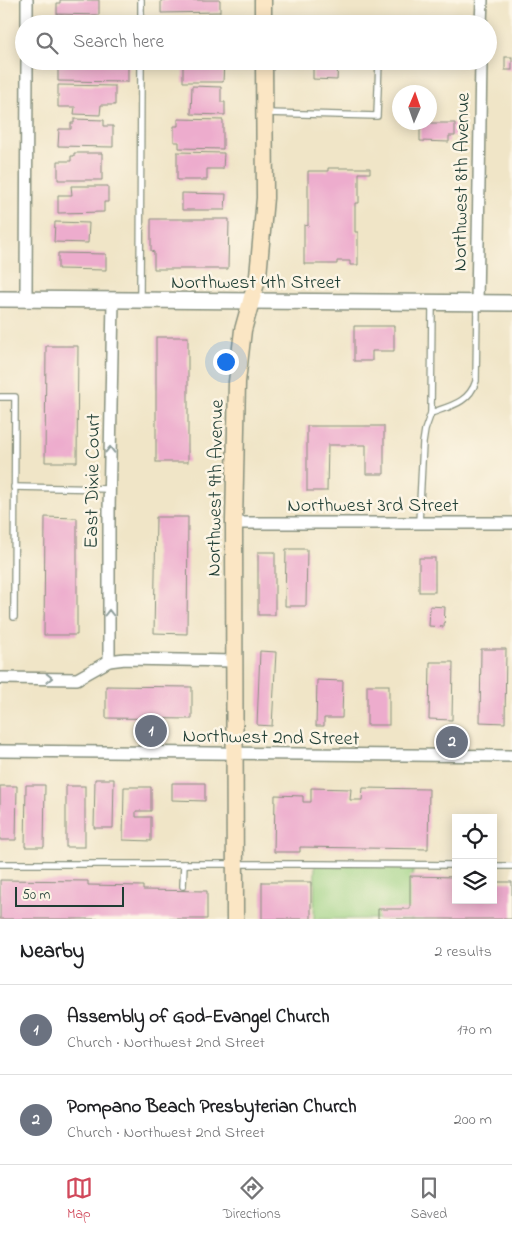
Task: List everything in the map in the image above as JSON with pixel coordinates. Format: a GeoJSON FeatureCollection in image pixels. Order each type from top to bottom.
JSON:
{"type":"FeatureCollection","features":[{"type":"Feature","properties":{"kind":"main road"},"geometry":{"type":"LineString","coordinates":[[263,0],[263,15]]}},
{"type":"Feature","properties":{"kind":"main road","name":"Northwest 9th Avenue"},"geometry":{"type":"LineString","coordinates":[[235,919],[234,523],[237,382],[243,330],[258,276],[265,198],[264,70]]}},
{"type":"Feature","properties":{"kind":"street"},"geometry":{"type":"LineString","coordinates":[[27,0],[27,15]]}},
{"type":"Feature","properties":{"kind":"street"},"geometry":{"type":"LineString","coordinates":[[481,15],[482,0]]}},
{"type":"Feature","properties":{"kind":"street"},"geometry":{"type":"LineString","coordinates":[[26,299],[27,70]]}},
{"type":"Feature","properties":{"kind":"street","name":"Northwest 8th Avenue"},"geometry":{"type":"LineString","coordinates":[[477,303],[481,70]]}},
{"type":"Feature","properties":{"kind":"street","name":"Northwest 4th Street"},"geometry":{"type":"LineString","coordinates":[[0,299],[512,303]]}},
{"type":"Feature","properties":{"kind":"street","name":"East Dixie Court"},"geometry":{"type":"LineString","coordinates":[[109,661],[113,300]]}},
{"type":"Feature","properties":{"kind":"street","name":"Northwest 3rd Street"},"geometry":{"type":"LineString","coordinates":[[234,523],[512,524]]}},
{"type":"Feature","properties":{"kind":"street"},"geometry":{"type":"LineString","coordinates":[[0,678],[77,678],[109,661],[126,659],[234,661]]}},
{"type":"Feature","properties":{"kind":"street","name":"Northwest 2nd Street"},"geometry":{"type":"LineString","coordinates":[[0,751],[512,756]]}},
{"type":"Feature","properties":{"kind":"lane"},"geometry":{"type":"LineString","coordinates":[[141,0],[141,15]]}},
{"type":"Feature","properties":{"kind":"lane"},"geometry":{"type":"LineString","coordinates":[[140,300],[141,70]]}},
{"type":"Feature","properties":{"kind":"lane"},"geometry":{"type":"LineString","coordinates":[[264,113],[377,116],[378,70]]}},
{"type":"Feature","properties":{"kind":"lane"},"geometry":{"type":"LineString","coordinates":[[419,523],[423,443],[431,413],[432,302]]}},
{"type":"Feature","properties":{"kind":"lane"},"geometry":{"type":"LineString","coordinates":[[431,413],[465,399],[473,390],[476,381],[477,303]]}},
{"type":"Feature","properties":{"kind":"lane"},"geometry":{"type":"LineString","coordinates":[[0,397],[14,397],[14,617]]}},
{"type":"Feature","properties":{"kind":"lane"},"geometry":{"type":"LineString","coordinates":[[14,487],[110,489]]}},
{"type":"Feature","properties":{"kind":"lane"},"geometry":{"type":"LineString","coordinates":[[0,864],[452,866]]}},
{"type":"Feature","properties":{"kind":"lane"},"geometry":{"type":"LineString","coordinates":[[183,886],[184,864]]}},
{"type":"Feature","properties":{"kind":"lane"},"geometry":{"type":"LineString","coordinates":[[497,866],[512,866]]}},
{"type":"Feature","properties":{"kind":"green space"},"geometry":{"type":"Polygon","coordinates":[[[315,864],[413,865],[413,919],[314,919],[315,864]]]}},
{"type":"Feature","properties":{"kind":"building"},"geometry":{"type":"Polygon","coordinates":[[[60,0],[99,0],[99,15],[57,14],[57,3],[60,3],[60,0]]]}},
{"type":"Feature","properties":{"kind":"building"},"geometry":{"type":"Polygon","coordinates":[[[161,0],[220,0],[220,12],[161,13],[161,0]]]}},
{"type":"Feature","properties":{"kind":"building"},"geometry":{"type":"Polygon","coordinates":[[[505,57],[512,57],[512,70],[505,70],[505,57]]]}},
{"type":"Feature","properties":{"kind":"building"},"geometry":{"type":"Polygon","coordinates":[[[58,70],[128,70],[128,82],[58,81],[58,70]]]}},
{"type":"Feature","properties":{"kind":"building"},"geometry":{"type":"Polygon","coordinates":[[[183,70],[224,70],[223,82],[183,82],[183,70]]]}},
{"type":"Feature","properties":{"kind":"building"},"geometry":{"type":"Polygon","coordinates":[[[313,70],[338,70],[337,80],[313,79],[313,70]]]}},
{"type":"Feature","properties":{"kind":"building"},"geometry":{"type":"Polygon","coordinates":[[[58,85],[115,86],[115,105],[101,105],[100,115],[74,114],[75,107],[58,107],[58,85]]]}},
{"type":"Feature","properties":{"kind":"building"},"geometry":{"type":"Polygon","coordinates":[[[192,86],[221,87],[221,102],[225,102],[225,115],[191,114],[192,86]]]}},
{"type":"Feature","properties":{"kind":"building"},"geometry":{"type":"Polygon","coordinates":[[[74,119],[104,120],[104,126],[113,126],[113,147],[58,146],[59,129],[71,129],[71,123],[74,123],[74,119]]]}},
{"type":"Feature","properties":{"kind":"building"},"geometry":{"type":"Polygon","coordinates":[[[178,119],[223,120],[223,149],[179,148],[179,142],[174,142],[174,126],[178,126],[178,119]]]}},
{"type":"Feature","properties":{"kind":"building"},"geometry":{"type":"Polygon","coordinates":[[[437,123],[455,123],[455,136],[449,136],[449,142],[420,141],[420,130],[437,130],[437,123]]]}},
{"type":"Feature","properties":{"kind":"building"},"geometry":{"type":"Polygon","coordinates":[[[177,152],[224,153],[223,169],[207,169],[207,180],[177,180],[177,152]]]}},
{"type":"Feature","properties":{"kind":"building"},"geometry":{"type":"Polygon","coordinates":[[[74,153],[102,153],[102,180],[58,180],[58,161],[71,161],[71,156],[74,156],[74,153]]]}},
{"type":"Feature","properties":{"kind":"building"},"geometry":{"type":"Polygon","coordinates":[[[328,168],[370,168],[370,173],[359,173],[359,203],[355,203],[355,232],[358,232],[358,265],[350,265],[350,261],[337,261],[337,264],[304,264],[304,225],[308,226],[308,171],[328,171],[328,168]]]}},
{"type":"Feature","properties":{"kind":"building"},"geometry":{"type":"Polygon","coordinates":[[[71,186],[108,186],[108,202],[104,202],[104,212],[58,213],[58,195],[72,195],[71,186]]]}},
{"type":"Feature","properties":{"kind":"building"},"geometry":{"type":"Polygon","coordinates":[[[182,193],[226,194],[225,210],[182,210],[182,193]]]}},
{"type":"Feature","properties":{"kind":"building"},"geometry":{"type":"Polygon","coordinates":[[[151,219],[229,219],[228,269],[154,269],[154,252],[151,251],[151,219]]]}},
{"type":"Feature","properties":{"kind":"building"},"geometry":{"type":"Polygon","coordinates":[[[55,222],[89,223],[88,243],[54,242],[55,222]]]}},
{"type":"Feature","properties":{"kind":"building"},"geometry":{"type":"Polygon","coordinates":[[[58,253],[106,254],[106,270],[58,269],[58,253]]]}},
{"type":"Feature","properties":{"kind":"building"},"geometry":{"type":"Polygon","coordinates":[[[354,326],[394,326],[394,351],[372,351],[372,361],[354,361],[354,326]]]}},
{"type":"Feature","properties":{"kind":"building"},"geometry":{"type":"Polygon","coordinates":[[[156,337],[188,337],[188,462],[156,462],[156,337]]]}},
{"type":"Feature","properties":{"kind":"building"},"geometry":{"type":"Polygon","coordinates":[[[46,346],[78,346],[77,462],[45,462],[46,346]]]}},
{"type":"Feature","properties":{"kind":"building"},"geometry":{"type":"Polygon","coordinates":[[[307,426],[384,426],[384,474],[366,474],[366,445],[328,445],[327,491],[307,491],[307,426]]]}},
{"type":"Feature","properties":{"kind":"building"},"geometry":{"type":"Polygon","coordinates":[[[45,517],[77,518],[77,635],[44,635],[45,517]]]}},
{"type":"Feature","properties":{"kind":"building"},"geometry":{"type":"Polygon","coordinates":[[[156,517],[188,517],[187,634],[154,633],[156,517]]]}},
{"type":"Feature","properties":{"kind":"building"},"geometry":{"type":"Polygon","coordinates":[[[286,549],[307,549],[306,606],[285,606],[286,549]]]}},
{"type":"Feature","properties":{"kind":"building"},"geometry":{"type":"Polygon","coordinates":[[[258,552],[275,552],[275,615],[258,615],[258,552]]]}},
{"type":"Feature","properties":{"kind":"building"},"geometry":{"type":"Polygon","coordinates":[[[419,558],[435,558],[435,592],[419,592],[419,558]]]}},
{"type":"Feature","properties":{"kind":"building"},"geometry":{"type":"Polygon","coordinates":[[[430,606],[445,607],[444,627],[429,626],[430,606]]]}},
{"type":"Feature","properties":{"kind":"building"},"geometry":{"type":"Polygon","coordinates":[[[481,649],[506,649],[505,723],[480,722],[481,649]]]}},
{"type":"Feature","properties":{"kind":"building"},"geometry":{"type":"Polygon","coordinates":[[[260,651],[276,652],[272,726],[257,725],[260,651]]]}},
{"type":"Feature","properties":{"kind":"building"},"geometry":{"type":"Polygon","coordinates":[[[430,662],[453,662],[452,720],[429,719],[430,662]]]}},
{"type":"Feature","properties":{"kind":"building"},"geometry":{"type":"Polygon","coordinates":[[[317,680],[343,681],[342,718],[324,718],[324,726],[316,726],[317,680]]]}},
{"type":"Feature","properties":{"kind":"building"},"geometry":{"type":"Polygon","coordinates":[[[367,685],[389,685],[389,725],[367,725],[367,685]]]}},
{"type":"Feature","properties":{"kind":"building"},"geometry":{"type":"Polygon","coordinates":[[[106,686],[192,687],[192,719],[106,718],[106,686]]]}},
{"type":"Feature","properties":{"kind":"building"},"geometry":{"type":"Polygon","coordinates":[[[95,779],[114,779],[113,828],[94,828],[95,779]]]}},
{"type":"Feature","properties":{"kind":"building"},"geometry":{"type":"Polygon","coordinates":[[[172,783],[205,783],[205,801],[172,800],[172,783]]]}},
{"type":"Feature","properties":{"kind":"building"},"geometry":{"type":"Polygon","coordinates":[[[26,785],[45,785],[44,847],[25,847],[26,785]]]}},
{"type":"Feature","properties":{"kind":"building"},"geometry":{"type":"Polygon","coordinates":[[[0,786],[17,786],[16,840],[0,840],[0,786]]]}},
{"type":"Feature","properties":{"kind":"building"},"geometry":{"type":"Polygon","coordinates":[[[66,786],[85,786],[85,847],[66,847],[66,786]]]}},
{"type":"Feature","properties":{"kind":"building"},"geometry":{"type":"Polygon","coordinates":[[[124,787],[151,787],[151,811],[136,811],[136,817],[151,817],[151,841],[123,840],[124,787]]]}},
{"type":"Feature","properties":{"kind":"building"},"geometry":{"type":"Polygon","coordinates":[[[311,788],[351,789],[350,800],[362,800],[363,788],[429,789],[428,849],[300,847],[300,852],[274,852],[275,795],[303,796],[303,802],[311,802],[311,788]]]}},
{"type":"Feature","properties":{"kind":"building"},"geometry":{"type":"Polygon","coordinates":[[[410,876],[452,877],[452,904],[497,904],[497,882],[512,882],[512,919],[378,919],[378,909],[410,909],[410,876]]]}},
{"type":"Feature","properties":{"kind":"building"},"geometry":{"type":"Polygon","coordinates":[[[0,880],[88,881],[88,885],[143,886],[143,890],[207,891],[207,919],[0,919],[0,880]]]}},
{"type":"Feature","properties":{"kind":"building"},"geometry":{"type":"Polygon","coordinates":[[[262,882],[311,882],[311,919],[262,919],[262,882]]]}},
{"type":"Feature","properties":{"kind":"place","name":"Assembly of God-Evangel Church"},"geometry":{"type":"Point","coordinates":[151,731]}},
{"type":"Feature","properties":{"kind":"place","name":"Pompano Beach Presbyterian Church"},"geometry":{"type":"Point","coordinates":[452,742]}}]}
